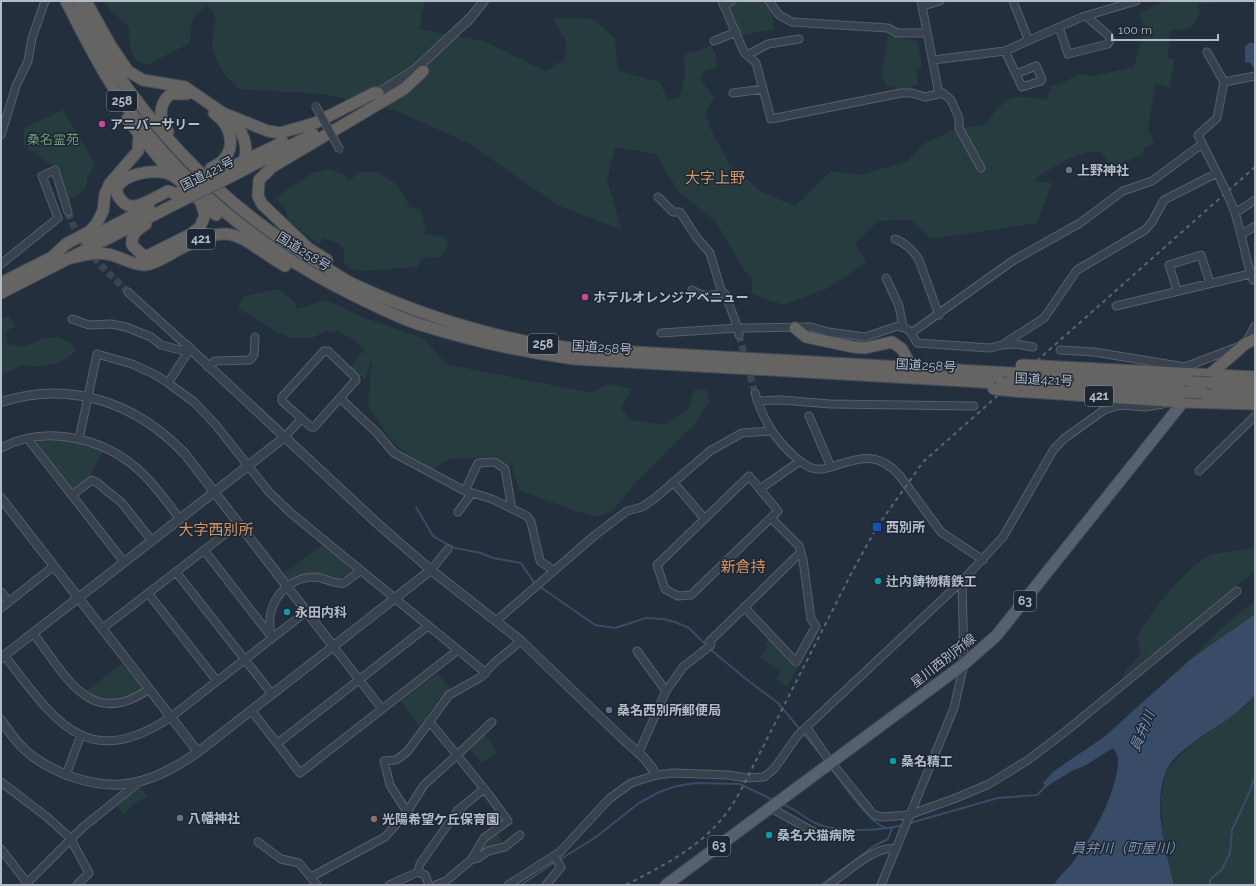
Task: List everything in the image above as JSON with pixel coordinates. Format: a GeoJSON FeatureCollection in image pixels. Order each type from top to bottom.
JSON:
{"type":"FeatureCollection","features":[{"type":"Feature","properties":{"kind":"highway"},"geometry":{"type":"LineString","coordinates":[[61,1],[65,13],[97,75],[139,134],[173,176],[201,203],[246,239]]}},
{"type":"Feature","properties":{"kind":"highway","name":"国道258号"},"geometry":{"type":"LineString","coordinates":[[66,1],[91,50],[116,92],[133,116],[180,169],[215,205],[290,262],[326,282],[417,323],[522,352],[574,359],[960,381],[997,386],[1184,397],[1202,392],[1255,396]]}},
{"type":"Feature","properties":{"kind":"highway","name":"国道258号"},"geometry":{"type":"LineString","coordinates":[[78,1],[113,68],[140,105],[177,149],[220,192],[253,219],[296,250],[351,283],[434,316],[530,342],[580,349],[1192,382],[1211,378],[1255,386]]}},
{"type":"Feature","properties":{"kind":"highway"},"geometry":{"type":"LineString","coordinates":[[85,1],[111,46],[128,71],[143,80],[184,87],[237,124],[245,141],[247,155],[239,172]]}},
{"type":"Feature","properties":{"kind":"highway"},"geometry":{"type":"LineString","coordinates":[[351,283],[336,266],[308,248],[262,204],[258,196],[259,180],[272,167],[404,89],[423,71]]}},
{"type":"Feature","properties":{"kind":"highway","name":"国道421号"},"geometry":{"type":"LineString","coordinates":[[1,283],[53,256],[181,195],[217,174],[239,172],[309,137],[423,71]]}},
{"type":"Feature","properties":{"kind":"highway"},"geometry":{"type":"LineString","coordinates":[[223,113],[261,129],[280,133],[315,123],[374,92],[378,93]]}},
{"type":"Feature","properties":{"kind":"highway","name":"421"},"geometry":{"type":"LineString","coordinates":[[177,149],[160,114],[161,105],[164,99],[170,94],[179,93],[189,95],[201,103],[227,125],[231,140],[229,151],[218,165],[217,174]]}},
{"type":"Feature","properties":{"kind":"highway","name":"国道421号"},"geometry":{"type":"LineString","coordinates":[[1,293],[165,210],[191,186],[315,127],[378,93]]}},
{"type":"Feature","properties":{"kind":"highway"},"geometry":{"type":"LineString","coordinates":[[53,256],[66,244],[90,231],[97,224],[103,211],[105,194],[110,183],[116,174],[138,151],[139,134]]}},
{"type":"Feature","properties":{"kind":"highway"},"geometry":{"type":"LineString","coordinates":[[173,176],[153,171],[131,175],[122,181],[117,190],[118,198],[126,205],[133,207],[168,191],[181,195]]}},
{"type":"Feature","properties":{"kind":"highway"},"geometry":{"type":"LineString","coordinates":[[165,210],[163,214],[136,231],[131,238],[132,245],[141,254],[148,256],[158,252],[191,234],[200,227],[205,215],[201,203]]}},
{"type":"Feature","properties":{"kind":"highway","name":"421"},"geometry":{"type":"LineString","coordinates":[[71,258],[92,253],[108,254],[131,263],[146,265],[160,260],[188,244],[208,236],[229,233],[246,239],[272,258],[306,278],[326,282]]}},
{"type":"Feature","properties":{"kind":"highway"},"geometry":{"type":"LineString","coordinates":[[795,328],[806,337],[853,347],[865,348],[892,342],[902,348],[911,366]]}},
{"type":"Feature","properties":{"kind":"highway"},"geometry":{"type":"LineString","coordinates":[[1184,397],[1211,378],[1250,342]]}},
{"type":"Feature","properties":{"kind":"highway","name":"国道421号"},"geometry":{"type":"LineString","coordinates":[[965,369],[1021,365],[1211,378]]}},
{"type":"Feature","properties":{"kind":"highway"},"geometry":{"type":"LineString","coordinates":[[1211,378],[1255,377]]}},
{"type":"Feature","properties":{"kind":"highway"},"geometry":{"type":"LineString","coordinates":[[1184,397],[1255,404]]}},
{"type":"Feature","properties":{"kind":"main road","name":"星川西別所線"},"geometry":{"type":"LineString","coordinates":[[666,885],[964,664],[996,636],[1184,397]]}},
{"type":"Feature","properties":{"kind":"street"},"geometry":{"type":"LineString","coordinates":[[1,135],[16,86],[28,61],[32,38],[45,1]]}},
{"type":"Feature","properties":{"kind":"street"},"geometry":{"type":"LineString","coordinates":[[423,71],[484,1]]}},
{"type":"Feature","properties":{"kind":"street"},"geometry":{"type":"LineString","coordinates":[[769,1],[778,15],[792,22],[888,28],[897,33],[919,35],[927,33]]}},
{"type":"Feature","properties":{"kind":"street"},"geometry":{"type":"LineString","coordinates":[[939,94],[922,3],[940,1]]}},
{"type":"Feature","properties":{"kind":"street"},"geometry":{"type":"LineString","coordinates":[[1013,1],[1028,39]]}},
{"type":"Feature","properties":{"kind":"street"},"geometry":{"type":"LineString","coordinates":[[933,60],[1005,51],[1028,39],[1086,16],[1136,1]]}},
{"type":"Feature","properties":{"kind":"street"},"geometry":{"type":"LineString","coordinates":[[726,2],[736,32],[747,56],[756,64],[771,119],[901,93],[912,93],[925,97],[946,94],[951,100],[959,118],[959,128],[981,168]]}},
{"type":"Feature","properties":{"kind":"street"},"geometry":{"type":"LineString","coordinates":[[1059,27],[1068,54],[1108,44],[1110,40],[1109,36],[1086,16]]}},
{"type":"Feature","properties":{"kind":"street"},"geometry":{"type":"LineString","coordinates":[[378,93],[416,69],[470,18]]}},
{"type":"Feature","properties":{"kind":"street"},"geometry":{"type":"LineString","coordinates":[[714,41],[736,32]]}},
{"type":"Feature","properties":{"kind":"street"},"geometry":{"type":"LineString","coordinates":[[747,56],[768,44],[799,39]]}},
{"type":"Feature","properties":{"kind":"street"},"geometry":{"type":"LineString","coordinates":[[1005,51],[1016,74]]}},
{"type":"Feature","properties":{"kind":"street"},"geometry":{"type":"LineString","coordinates":[[1116,306],[1210,283],[1253,277],[1232,205],[1198,135],[1217,118],[1224,82],[1207,52]]}},
{"type":"Feature","properties":{"kind":"street"},"geometry":{"type":"LineString","coordinates":[[1224,82],[1255,76]]}},
{"type":"Feature","properties":{"kind":"street"},"geometry":{"type":"LineString","coordinates":[[733,93],[763,89]]}},
{"type":"Feature","properties":{"kind":"street"},"geometry":{"type":"LineString","coordinates":[[315,105],[340,150]]}},
{"type":"Feature","properties":{"kind":"street"},"geometry":{"type":"LineString","coordinates":[[911,333],[1014,260],[1080,224],[1123,191],[1152,181],[1202,144]]}},
{"type":"Feature","properties":{"kind":"street"},"geometry":{"type":"LineString","coordinates":[[1,264],[58,218],[42,176],[55,170],[68,212]]}},
{"type":"Feature","properties":{"kind":"street"},"geometry":{"type":"LineString","coordinates":[[1002,345],[1044,318],[1077,270],[1145,230],[1152,222],[1164,200],[1217,173]]}},
{"type":"Feature","properties":{"kind":"street"},"geometry":{"type":"LineString","coordinates":[[658,197],[673,212],[680,212],[697,238],[710,253],[722,293],[725,294],[739,331]]}},
{"type":"Feature","properties":{"kind":"street"},"geometry":{"type":"LineString","coordinates":[[1235,213],[1255,200]]}},
{"type":"Feature","properties":{"kind":"street"},"geometry":{"type":"LineString","coordinates":[[1241,235],[1255,226]]}},
{"type":"Feature","properties":{"kind":"street"},"geometry":{"type":"LineString","coordinates":[[895,239],[900,241],[919,260],[938,315]]}},
{"type":"Feature","properties":{"kind":"street"},"geometry":{"type":"LineString","coordinates":[[1177,290],[1169,265],[1201,255],[1210,283]]}},
{"type":"Feature","properties":{"kind":"street"},"geometry":{"type":"LineString","coordinates":[[886,278],[899,306],[903,327]]}},
{"type":"Feature","properties":{"kind":"street"},"geometry":{"type":"LineString","coordinates":[[692,290],[700,296],[722,293]]}},
{"type":"Feature","properties":{"kind":"street"},"geometry":{"type":"LineString","coordinates":[[128,292],[378,525],[431,570],[520,640],[625,741],[639,752],[652,767],[656,775]]}},
{"type":"Feature","properties":{"kind":"street"},"geometry":{"type":"LineString","coordinates":[[72,319],[87,325],[111,324],[126,327],[151,337],[161,345],[188,349]]}},
{"type":"Feature","properties":{"kind":"street"},"geometry":{"type":"LineString","coordinates":[[661,333],[811,327],[828,332],[865,337],[893,326],[903,327],[911,333],[917,343],[990,348],[1016,344],[1033,347]]}},
{"type":"Feature","properties":{"kind":"street"},"geometry":{"type":"LineString","coordinates":[[1060,350],[1094,352],[1185,367],[1250,342],[1255,326]]}},
{"type":"Feature","properties":{"kind":"street"},"geometry":{"type":"LineString","coordinates":[[208,367],[215,361],[250,360],[254,355],[256,337]]}},
{"type":"Feature","properties":{"kind":"street"},"geometry":{"type":"LineString","coordinates":[[168,383],[188,349]]}},
{"type":"Feature","properties":{"kind":"street"},"geometry":{"type":"LineString","coordinates":[[324,351],[328,351],[355,377],[356,380],[340,398],[314,427],[311,427],[301,419],[282,401],[282,397],[324,351]]}},
{"type":"Feature","properties":{"kind":"street"},"geometry":{"type":"LineString","coordinates":[[79,439],[97,354],[132,364],[168,383],[194,402],[209,417],[269,492],[295,517],[486,673]]}},
{"type":"Feature","properties":{"kind":"street"},"geometry":{"type":"LineString","coordinates":[[755,393],[771,431],[777,439],[800,461],[816,470],[857,459],[874,458],[888,466],[900,476],[942,532],[983,560]]}},
{"type":"Feature","properties":{"kind":"street"},"geometry":{"type":"LineString","coordinates":[[1,402],[28,395],[42,394],[88,397],[125,409],[158,429],[185,454],[382,709]]}},
{"type":"Feature","properties":{"kind":"street"},"geometry":{"type":"LineString","coordinates":[[508,885],[554,856],[618,791],[631,783],[656,775],[673,773],[728,775],[747,778],[764,777],[774,769],[799,735],[806,728],[983,560],[1003,537],[1054,449],[1071,434],[1104,410],[1120,405],[1145,407],[1184,397]]}},
{"type":"Feature","properties":{"kind":"street"},"geometry":{"type":"LineString","coordinates":[[340,398],[394,453],[468,492],[512,509],[529,519],[540,561],[553,570]]}},
{"type":"Feature","properties":{"kind":"street"},"geometry":{"type":"LineString","coordinates":[[758,401],[781,400],[830,404],[974,406]]}},
{"type":"Feature","properties":{"kind":"street"},"geometry":{"type":"LineString","coordinates":[[809,416],[831,467]]}},
{"type":"Feature","properties":{"kind":"street"},"geometry":{"type":"LineString","coordinates":[[1199,471],[1255,416]]}},
{"type":"Feature","properties":{"kind":"street"},"geometry":{"type":"LineString","coordinates":[[301,419],[285,437],[3,656],[54,717],[67,728],[81,735],[102,742],[118,740],[154,728],[171,717],[306,612]]}},
{"type":"Feature","properties":{"kind":"street"},"geometry":{"type":"LineString","coordinates":[[496,621],[553,570],[627,511],[642,507],[710,451],[742,433],[771,431]]}},
{"type":"Feature","properties":{"kind":"street"},"geometry":{"type":"LineString","coordinates":[[1,448],[28,439],[54,437],[79,439],[110,450],[132,464],[152,482],[180,519]]}},
{"type":"Feature","properties":{"kind":"street"},"geometry":{"type":"LineString","coordinates":[[28,439],[124,562]]}},
{"type":"Feature","properties":{"kind":"street"},"geometry":{"type":"LineString","coordinates":[[760,489],[800,461]]}},
{"type":"Feature","properties":{"kind":"street"},"geometry":{"type":"LineString","coordinates":[[458,512],[468,492],[478,463],[495,462],[505,470],[512,509]]}},
{"type":"Feature","properties":{"kind":"street"},"geometry":{"type":"LineString","coordinates":[[749,476],[760,489],[778,511],[692,595],[678,596],[665,589],[657,565],[749,476]]}},
{"type":"Feature","properties":{"kind":"street"},"geometry":{"type":"LineString","coordinates":[[72,495],[92,480],[96,482],[120,500],[152,540]]}},
{"type":"Feature","properties":{"kind":"street"},"geometry":{"type":"LineString","coordinates":[[673,482],[705,519]]}},
{"type":"Feature","properties":{"kind":"street"},"geometry":{"type":"LineString","coordinates":[[1,498],[198,752]]}},
{"type":"Feature","properties":{"kind":"street"},"geometry":{"type":"LineString","coordinates":[[744,607],[796,662],[816,626],[810,619],[799,546],[771,518]]}},
{"type":"Feature","properties":{"kind":"street"},"geometry":{"type":"LineString","coordinates":[[103,628],[238,524]]}},
{"type":"Feature","properties":{"kind":"street"},"geometry":{"type":"LineString","coordinates":[[1,720],[23,748],[45,764],[66,775],[104,783],[131,784],[141,781],[173,768],[198,752],[431,570],[448,549]]}},
{"type":"Feature","properties":{"kind":"street"},"geometry":{"type":"LineString","coordinates":[[204,550],[272,638]]}},
{"type":"Feature","properties":{"kind":"street"},"geometry":{"type":"LineString","coordinates":[[639,752],[666,691],[683,667],[709,646],[744,607],[801,552]]}},
{"type":"Feature","properties":{"kind":"street"},"geometry":{"type":"LineString","coordinates":[[1,608],[54,566]]}},
{"type":"Feature","properties":{"kind":"street"},"geometry":{"type":"LineString","coordinates":[[272,638],[269,622],[272,608],[278,595],[288,586],[299,580],[315,577],[344,583],[360,570]]}},
{"type":"Feature","properties":{"kind":"street"},"geometry":{"type":"LineString","coordinates":[[176,572],[272,694]]}},
{"type":"Feature","properties":{"kind":"street"},"geometry":{"type":"LineString","coordinates":[[882,885],[909,815],[954,708],[964,664],[962,581]]}},
{"type":"Feature","properties":{"kind":"street"},"geometry":{"type":"LineString","coordinates":[[806,728],[829,764],[874,814],[881,817],[909,815],[989,784],[1028,760],[1162,654],[1237,591]]}},
{"type":"Feature","properties":{"kind":"street"},"geometry":{"type":"LineString","coordinates":[[1,592],[9,602]]}},
{"type":"Feature","properties":{"kind":"street"},"geometry":{"type":"LineString","coordinates":[[148,593],[216,681]]}},
{"type":"Feature","properties":{"kind":"street"},"geometry":{"type":"LineString","coordinates":[[278,744],[428,626]]}},
{"type":"Feature","properties":{"kind":"street"},"geometry":{"type":"LineString","coordinates":[[33,633],[74,687],[88,698],[107,704],[123,704],[149,689]]}},
{"type":"Feature","properties":{"kind":"street"},"geometry":{"type":"LineString","coordinates":[[406,812],[390,785],[384,761],[396,760],[407,752],[449,696],[486,673],[494,662],[516,645],[520,640]]}},
{"type":"Feature","properties":{"kind":"street"},"geometry":{"type":"LineString","coordinates":[[251,710],[300,773],[458,650]]}},
{"type":"Feature","properties":{"kind":"street"},"geometry":{"type":"LineString","coordinates":[[637,650],[666,691]]}},
{"type":"Feature","properties":{"kind":"street"},"geometry":{"type":"LineString","coordinates":[[429,721],[508,821],[484,838],[471,860],[446,881],[436,885]]}},
{"type":"Feature","properties":{"kind":"street"},"geometry":{"type":"LineString","coordinates":[[311,877],[385,837],[406,812],[424,785],[492,722]]}},
{"type":"Feature","properties":{"kind":"street"},"geometry":{"type":"LineString","coordinates":[[66,775],[81,735]]}},
{"type":"Feature","properties":{"kind":"street"},"geometry":{"type":"LineString","coordinates":[[1,849],[26,884],[70,838],[115,800],[141,781]]}},
{"type":"Feature","properties":{"kind":"street"},"geometry":{"type":"LineString","coordinates":[[1,782],[47,817],[70,838],[88,873],[78,885]]}},
{"type":"Feature","properties":{"kind":"street"},"geometry":{"type":"LineString","coordinates":[[418,872],[420,864],[458,810],[484,789]]}},
{"type":"Feature","properties":{"kind":"street"},"geometry":{"type":"LineString","coordinates":[[771,808],[814,832]]}},
{"type":"Feature","properties":{"kind":"street"},"geometry":{"type":"LineString","coordinates":[[471,860],[478,858],[488,851],[504,847],[520,835]]}},
{"type":"Feature","properties":{"kind":"street"},"geometry":{"type":"LineString","coordinates":[[258,842],[281,859],[300,863],[317,885]]}},
{"type":"Feature","properties":{"kind":"street"},"geometry":{"type":"LineString","coordinates":[[830,885],[870,855],[884,848],[896,849]]}},
{"type":"Feature","properties":{"kind":"street"},"geometry":{"type":"LineString","coordinates":[[546,885],[561,866],[554,856]]}},
{"type":"Feature","properties":{"kind":"street"},"geometry":{"type":"LineString","coordinates":[[389,885],[418,872]]}},
{"type":"Feature","properties":{"kind":"street"},"geometry":{"type":"LineString","coordinates":[[418,872],[424,875],[429,885]]}},
{"type":"Feature","properties":{"kind":"green space"},"geometry":{"type":"Polygon","coordinates":[[[104,1],[425,1],[419,29],[484,41],[545,71],[565,59],[566,41],[553,18],[592,19],[615,38],[618,71],[660,82],[668,100],[680,97],[685,74],[684,55],[701,50],[711,45],[716,54],[717,68],[704,71],[701,80],[714,97],[706,113],[709,125],[729,164],[762,192],[795,206],[831,171],[861,175],[908,161],[923,144],[953,130],[986,124],[1000,107],[1012,98],[1026,97],[1047,100],[1051,86],[1065,82],[1078,74],[1093,76],[1134,67],[1144,29],[1140,13],[1165,1],[1234,1],[1234,3],[1199,4],[1200,13],[1190,29],[1170,30],[1168,57],[1174,60],[1170,87],[1155,83],[1148,131],[1155,142],[1144,148],[1142,155],[1112,167],[1100,151],[1091,152],[1074,157],[1049,170],[1033,181],[1052,183],[1037,223],[931,239],[911,220],[878,221],[855,244],[867,262],[828,288],[784,305],[752,294],[752,280],[739,262],[715,221],[678,191],[656,154],[615,147],[607,180],[622,230],[559,206],[470,144],[397,111],[324,94],[239,89],[230,80],[217,62],[212,44],[215,16],[208,6],[197,14],[192,22],[190,43],[147,65],[141,63],[136,60],[131,50],[129,27],[112,12],[104,1]]]}},
{"type":"Feature","properties":{"kind":"green space"},"geometry":{"type":"Polygon","coordinates":[[[740,1],[766,1],[772,12],[774,29],[739,36],[728,10],[729,7],[740,1]]]}},
{"type":"Feature","properties":{"kind":"green space"},"geometry":{"type":"Polygon","coordinates":[[[888,36],[917,41],[922,66],[916,71],[918,84],[912,86],[911,91],[897,91],[893,86],[888,87],[881,76],[888,36]]]}},
{"type":"Feature","properties":{"kind":"green space","name":"桑名霊苑"},"geometry":{"type":"Polygon","coordinates":[[[63,110],[95,164],[87,180],[85,190],[69,200],[59,171],[24,145],[24,128],[63,110]]]}},
{"type":"Feature","properties":{"kind":"green space"},"geometry":{"type":"Polygon","coordinates":[[[327,169],[344,174],[349,181],[360,172],[378,172],[397,185],[406,198],[409,207],[420,209],[426,227],[424,234],[443,236],[449,244],[440,257],[422,258],[417,267],[364,271],[350,269],[344,261],[344,249],[338,243],[323,238],[319,245],[288,220],[284,206],[274,199],[312,173],[327,169]]]}},
{"type":"Feature","properties":{"kind":"green space"},"geometry":{"type":"Polygon","coordinates":[[[279,289],[294,302],[297,309],[325,300],[365,318],[423,338],[446,364],[592,393],[609,384],[632,389],[621,408],[630,420],[665,425],[689,408],[694,390],[707,389],[709,402],[694,425],[640,478],[612,511],[597,517],[575,511],[519,490],[512,467],[497,457],[449,459],[433,469],[404,452],[391,440],[368,406],[372,360],[365,380],[350,367],[363,351],[370,356],[353,339],[339,332],[326,331],[312,338],[290,338],[238,308],[244,296],[279,289]]]}},
{"type":"Feature","properties":{"kind":"green space"},"geometry":{"type":"Polygon","coordinates":[[[9,316],[16,326],[6,331],[8,344],[23,347],[42,339],[56,337],[71,342],[75,349],[72,355],[55,364],[37,367],[23,365],[1,375],[1,318],[9,316]]]}},
{"type":"Feature","properties":{"kind":"green space"},"geometry":{"type":"Polygon","coordinates":[[[60,440],[79,442],[103,451],[90,476],[74,490],[70,489],[36,446],[39,441],[60,440]]]}},
{"type":"Feature","properties":{"kind":"green space"},"geometry":{"type":"Polygon","coordinates":[[[323,544],[351,567],[351,572],[339,579],[326,575],[308,574],[294,579],[288,579],[283,574],[323,544]]]}},
{"type":"Feature","properties":{"kind":"green space"},"geometry":{"type":"Polygon","coordinates":[[[1255,548],[1255,571],[1124,677],[1124,672],[1139,657],[1141,651],[1137,637],[1143,627],[1159,604],[1187,572],[1211,555],[1255,548]]]}},
{"type":"Feature","properties":{"kind":"green space"},"geometry":{"type":"Polygon","coordinates":[[[1255,601],[1255,614],[1191,659],[1228,622],[1255,601]]]}},
{"type":"Feature","properties":{"kind":"green space"},"geometry":{"type":"Polygon","coordinates":[[[770,637],[797,668],[787,687],[776,678],[780,671],[760,657],[768,647],[765,644],[770,637]]]}},
{"type":"Feature","properties":{"kind":"green space"},"geometry":{"type":"Polygon","coordinates":[[[122,664],[141,687],[140,691],[118,700],[101,699],[85,692],[122,664]]]}},
{"type":"Feature","properties":{"kind":"green space"},"geometry":{"type":"Polygon","coordinates":[[[437,673],[451,690],[440,698],[419,726],[401,701],[437,673]]]}},
{"type":"Feature","properties":{"kind":"green space"},"geometry":{"type":"Polygon","coordinates":[[[1255,695],[1255,885],[1175,885],[1163,840],[1161,798],[1166,770],[1193,743],[1247,705],[1255,695]]]}},
{"type":"Feature","properties":{"kind":"green space"},"geometry":{"type":"Polygon","coordinates":[[[485,734],[497,752],[482,763],[470,748],[485,734]]]}},
{"type":"Feature","properties":{"kind":"green space"},"geometry":{"type":"Polygon","coordinates":[[[140,788],[148,796],[134,804],[124,814],[116,804],[140,788]]]}},
{"type":"Feature","properties":{"kind":"green space"},"geometry":{"type":"Polygon","coordinates":[[[497,833],[505,844],[478,854],[487,841],[497,833]]]}},
{"type":"Feature","properties":{"kind":"water"},"geometry":{"type":"Polygon","coordinates":[[[1249,43],[1255,43],[1255,72],[1251,63],[1245,62],[1245,47],[1249,43]]]}},
{"type":"Feature","properties":{"kind":"water","name":"員弁川（町屋川）"},"geometry":{"type":"Polygon","coordinates":[[[1255,614],[1255,695],[1242,708],[1183,751],[1171,763],[1166,771],[1160,799],[1160,814],[1164,843],[1174,885],[1054,885],[1082,850],[1104,812],[1114,784],[1118,756],[1113,748],[1046,787],[1043,783],[1054,771],[1104,737],[1191,659],[1255,614]]]}},
{"type":"Feature","properties":{"kind":"waterway"},"geometry":{"type":"LineString","coordinates":[[416,507],[433,536],[455,548],[481,553],[493,558],[521,563],[535,584]]}},
{"type":"Feature","properties":{"kind":"waterway"},"geometry":{"type":"LineString","coordinates":[[539,586],[595,625],[615,628],[646,618],[663,619],[689,628],[707,646]]}},
{"type":"Feature","properties":{"kind":"waterway"},"geometry":{"type":"LineString","coordinates":[[710,649],[778,703],[823,757]]}},
{"type":"Feature","properties":{"kind":"waterway"},"geometry":{"type":"LineString","coordinates":[[830,767],[864,810],[879,825],[886,828]]}},
{"type":"Feature","properties":{"kind":"waterway"},"geometry":{"type":"LineString","coordinates":[[1210,885],[1210,880],[1222,869],[1230,853],[1232,830],[1250,791],[1255,776]]}},
{"type":"Feature","properties":{"kind":"waterway"},"geometry":{"type":"LineString","coordinates":[[559,860],[596,837],[639,803],[659,792],[677,786],[696,783],[740,784],[773,800]]}},
{"type":"Feature","properties":{"kind":"waterway"},"geometry":{"type":"LineString","coordinates":[[910,823],[998,798],[1037,795],[1047,785]]}},
{"type":"Feature","properties":{"kind":"waterway"},"geometry":{"type":"LineString","coordinates":[[782,804],[815,823],[846,830],[883,829],[903,825]]}},
{"type":"Feature","properties":{"kind":"waterway"},"geometry":{"type":"LineString","coordinates":[[821,885],[874,846],[888,839],[892,828]]}},
{"type":"Feature","properties":{"kind":"waterway"},"geometry":{"type":"LineString","coordinates":[[521,885],[555,862]]}},
{"type":"Feature","properties":{"kind":"tunnel"},"geometry":{"type":"LineString","coordinates":[[68,212],[79,237],[86,247],[100,265],[128,292]]}},
{"type":"Feature","properties":{"kind":"tunnel"},"geometry":{"type":"LineString","coordinates":[[739,335],[755,393]]}},
{"type":"Feature","properties":{"kind":"railway"},"geometry":{"type":"LineString","coordinates":[[626,885],[692,847],[719,823],[730,808],[741,790],[852,572],[877,527],[923,462],[1255,167]]}},
{"type":"Feature","properties":{"kind":"place","name":"アニバーサリー"},"geometry":{"type":"Point","coordinates":[102,124]}},
{"type":"Feature","properties":{"kind":"place","name":"上野神社"},"geometry":{"type":"Point","coordinates":[1069,170]}},
{"type":"Feature","properties":{"kind":"place","name":"ホテルオレンジアベニュー"},"geometry":{"type":"Point","coordinates":[585,297]}},
{"type":"Feature","properties":{"kind":"place","name":"西別所"},"geometry":{"type":"Point","coordinates":[877,527]}},
{"type":"Feature","properties":{"kind":"place","name":"辻内鋳物精鉄工"},"geometry":{"type":"Point","coordinates":[878,581]}},
{"type":"Feature","properties":{"kind":"place","name":"永田内科"},"geometry":{"type":"Point","coordinates":[287,612]}},
{"type":"Feature","properties":{"kind":"place","name":"桑名西別所郵便局"},"geometry":{"type":"Point","coordinates":[609,710]}},
{"type":"Feature","properties":{"kind":"place","name":"桑名精工"},"geometry":{"type":"Point","coordinates":[893,761]}},
{"type":"Feature","properties":{"kind":"place","name":"八幡神社"},"geometry":{"type":"Point","coordinates":[180,818]}},
{"type":"Feature","properties":{"kind":"place","name":"光陽希望ケ丘保育園"},"geometry":{"type":"Point","coordinates":[374,819]}},
{"type":"Feature","properties":{"kind":"place","name":"桑名犬猫病院"},"geometry":{"type":"Point","coordinates":[769,835]}},
{"type":"Feature","properties":{"kind":"district","name":"大字上野"},"geometry":{"type":"Point","coordinates":[715,178]}},
{"type":"Feature","properties":{"kind":"district","name":"大字西別所"},"geometry":{"type":"Point","coordinates":[216,530]}},
{"type":"Feature","properties":{"kind":"district","name":"新倉持"},"geometry":{"type":"Point","coordinates":[743,567]}},
{"type":"Feature","properties":{"kind":"water label","name":"員弁川"},"geometry":{"type":"Point","coordinates":[1142,731]}}]}
